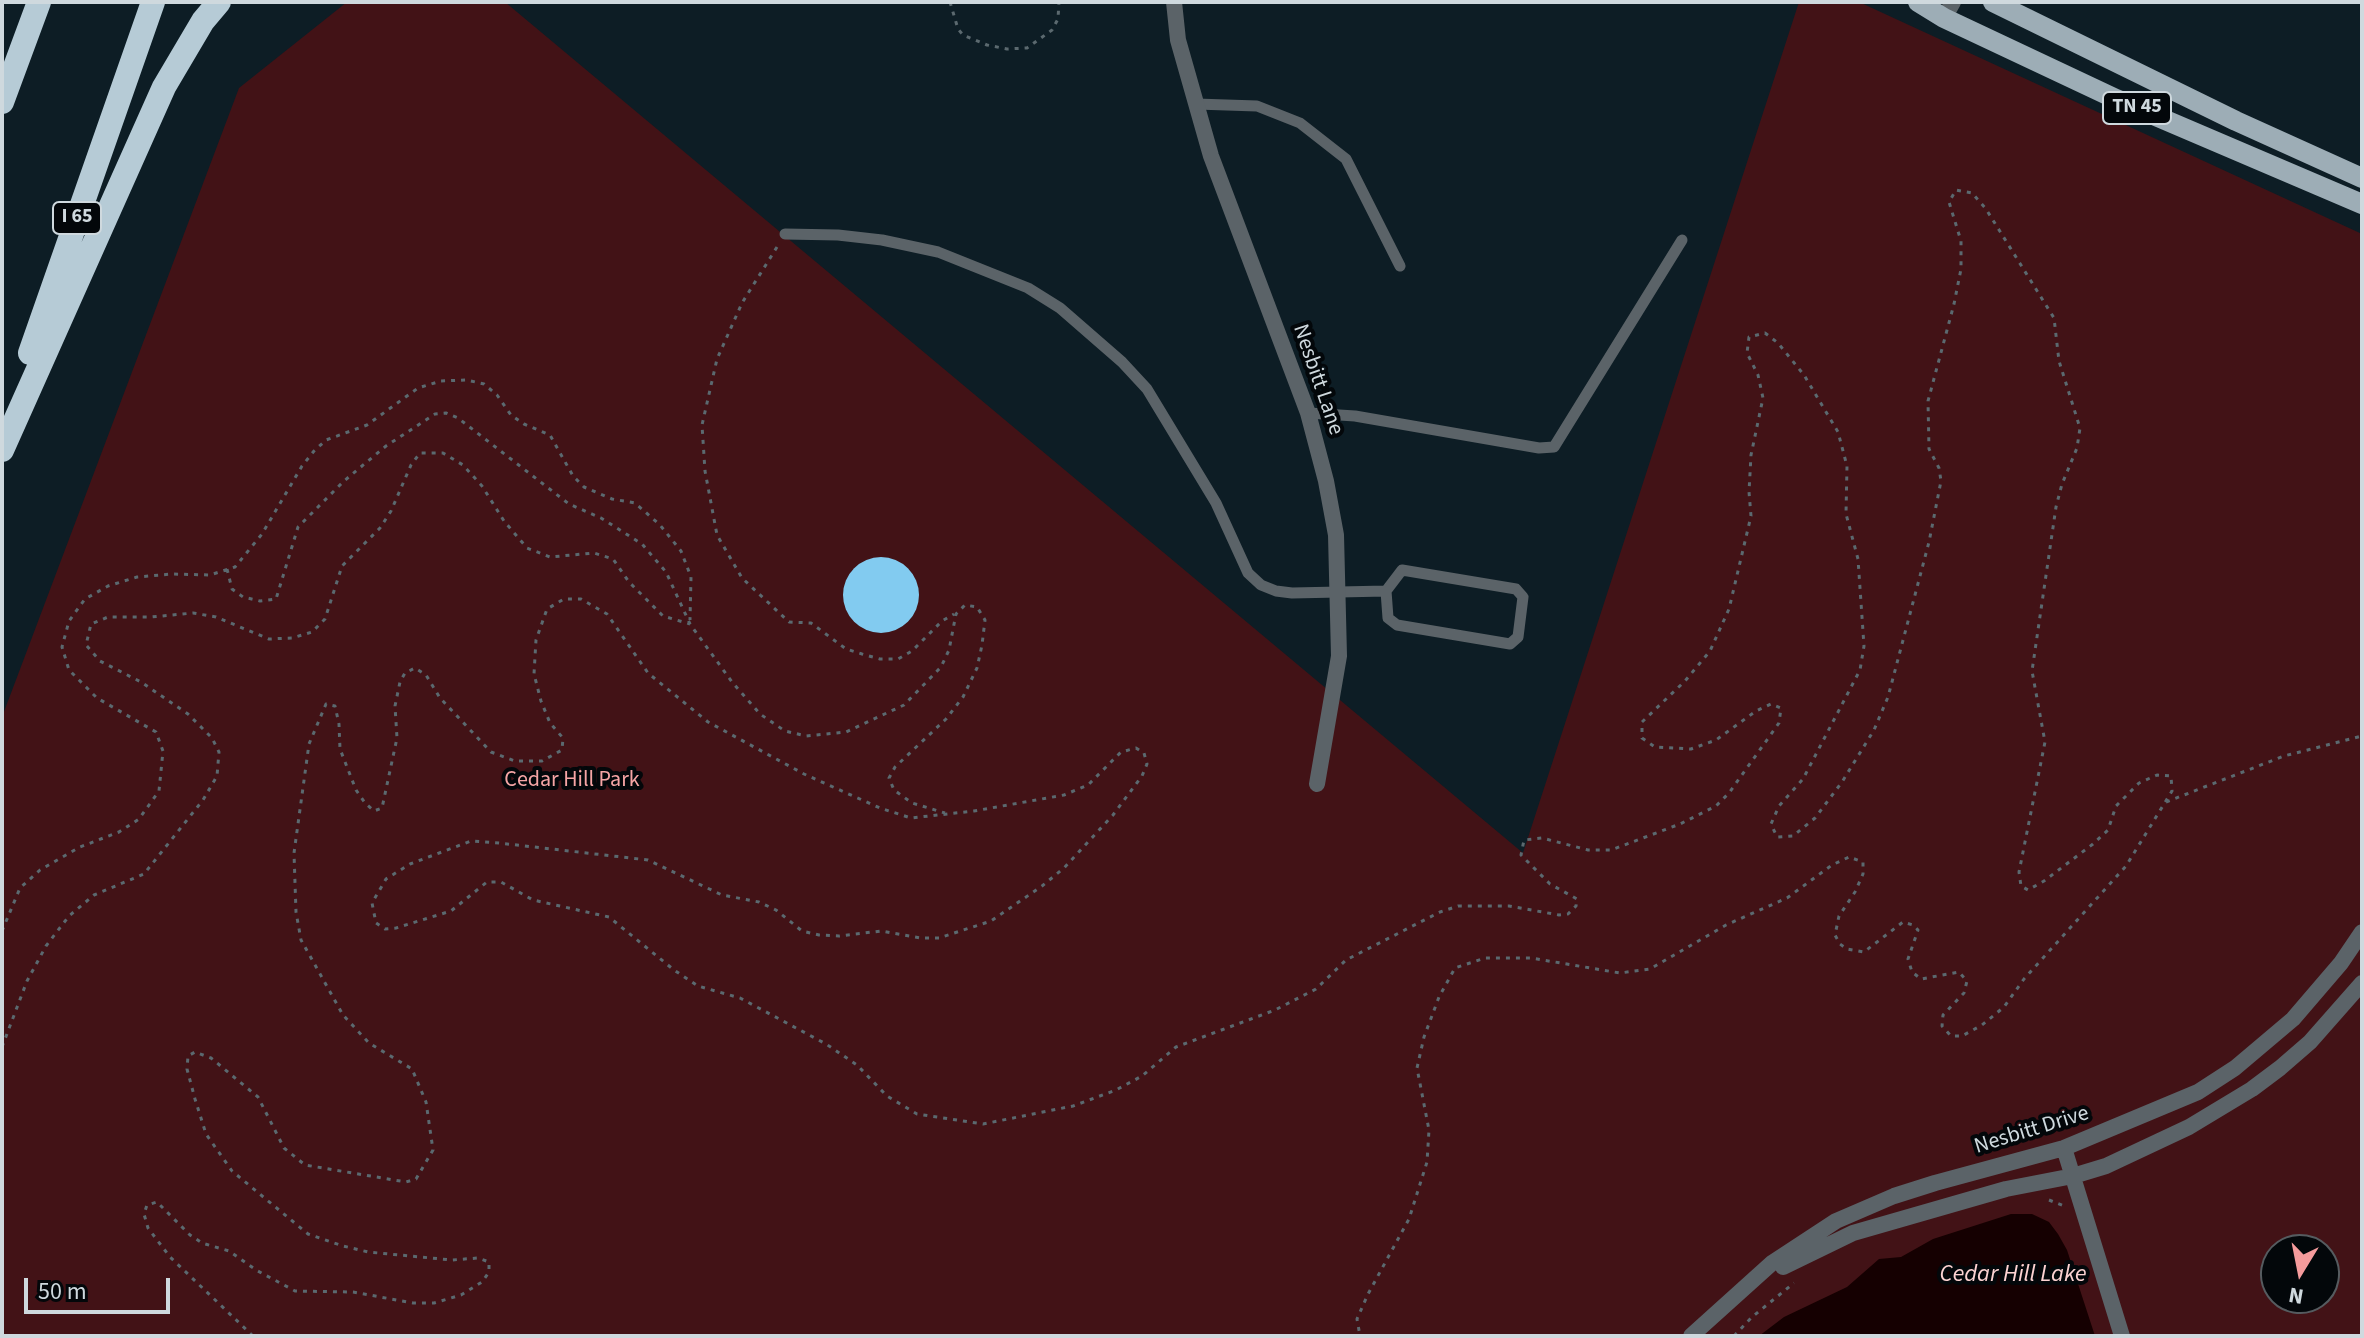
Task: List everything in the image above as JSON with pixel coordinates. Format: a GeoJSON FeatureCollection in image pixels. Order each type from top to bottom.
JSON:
{"type":"FeatureCollection","features":[{"type":"Feature","properties":{"kind":"highway"},"geometry":{"type":"LineString","coordinates":[[2,102],[39,2]]}},
{"type":"Feature","properties":{"kind":"highway","name":"I 65"},"geometry":{"type":"LineString","coordinates":[[2,435],[153,2]]}},
{"type":"Feature","properties":{"kind":"highway"},"geometry":{"type":"LineString","coordinates":[[2,450],[164,87],[203,21],[219,2]]}},
{"type":"Feature","properties":{"kind":"main road","name":"TN 45"},"geometry":{"type":"LineString","coordinates":[[1918,2],[1948,10],[2116,99],[2362,204]]}},
{"type":"Feature","properties":{"kind":"main road","name":"TN 45"},"geometry":{"type":"LineString","coordinates":[[1993,2],[2236,121],[2356,175]]}},
{"type":"Feature","properties":{"kind":"street","name":"Nesbitt Lane"},"geometry":{"type":"LineString","coordinates":[[1174,2],[1178,40],[1211,156],[1308,413],[1336,535],[1339,656],[1317,784]]}},
{"type":"Feature","properties":{"kind":"street","name":"Nesbitt Drive"},"geometry":{"type":"LineString","coordinates":[[1691,1336],[1772,1263],[1836,1221],[1894,1196],[2064,1148],[2198,1092],[2235,1068],[2293,1019],[2341,963],[2362,932]]}},
{"type":"Feature","properties":{"kind":"street","name":"Nesbitt Drive"},"geometry":{"type":"LineString","coordinates":[[1724,1304],[1806,1254],[1853,1233],[2006,1189],[2106,1166],[2189,1127],[2252,1089],[2310,1042],[2362,983]]}},
{"type":"Feature","properties":{"kind":"street"},"geometry":{"type":"LineString","coordinates":[[2064,1148],[2122,1336]]}},
{"type":"Feature","properties":{"kind":"lane"},"geometry":{"type":"LineString","coordinates":[[1196,104],[1257,106],[1300,123],[1346,159],[1400,266]]}},
{"type":"Feature","properties":{"kind":"lane"},"geometry":{"type":"LineString","coordinates":[[2339,194],[2356,175]]}},
{"type":"Feature","properties":{"kind":"lane"},"geometry":{"type":"LineString","coordinates":[[785,234],[882,240],[938,252],[1007,278],[1060,308],[1122,362],[1147,389],[1216,503],[1248,573],[1261,585],[1292,593],[1386,591]]}},
{"type":"Feature","properties":{"kind":"lane"},"geometry":{"type":"LineString","coordinates":[[1308,413],[1355,416],[1539,448],[1554,447],[1682,240]]}},
{"type":"Feature","properties":{"kind":"lane"},"geometry":{"type":"LineString","coordinates":[[1402,570],[1516,589],[1523,597],[1518,637],[1510,644],[1397,625],[1388,618],[1386,591],[1402,570]]}},
{"type":"Feature","properties":{"kind":"path"},"geometry":{"type":"LineString","coordinates":[[950,2],[958,29],[963,35],[998,49],[1016,49],[1027,48],[1052,30],[1058,19],[1059,2]]}},
{"type":"Feature","properties":{"kind":"path"},"geometry":{"type":"LineString","coordinates":[[253,1336],[170,1257],[148,1228],[144,1214],[147,1205],[157,1202],[202,1243],[229,1251],[295,1291],[353,1292],[413,1303],[434,1303],[461,1295],[482,1282],[489,1272],[489,1262],[478,1258],[452,1260],[368,1252],[308,1234],[232,1171],[206,1134],[195,1099],[187,1069],[188,1056],[195,1052],[211,1058],[258,1097],[284,1148],[305,1165],[406,1182],[416,1179],[433,1150],[426,1102],[412,1069],[369,1043],[343,1015],[301,940],[296,912],[294,853],[309,744],[326,704],[335,706],[340,749],[356,790],[374,811],[382,808],[397,738],[395,706],[400,682],[405,673],[415,668],[426,675],[440,698],[491,752],[515,761],[542,761],[562,750],[563,738],[550,723],[541,701],[534,674],[536,640],[547,609],[564,599],[581,599],[607,614],[648,673],[708,722],[804,774],[880,808],[911,818],[948,815],[1064,795],[1088,785],[1121,752],[1136,748],[1144,753],[1147,764],[1131,792],[1064,868],[991,921],[939,938],[910,937],[881,931],[819,935],[802,931],[776,910],[759,902],[722,895],[648,860],[471,841],[410,864],[386,879],[372,903],[376,923],[385,929],[396,928],[451,911],[487,882],[501,882],[533,900],[609,917],[698,986],[740,998],[826,1044],[857,1065],[887,1096],[917,1114],[983,1124],[1073,1106],[1116,1090],[1142,1076],[1176,1047],[1275,1010],[1316,989],[1346,960],[1440,912],[1458,906],[1509,906],[1568,914],[1576,906],[1577,899],[1550,884],[1521,855],[1524,840],[1542,838],[1588,850],[1611,850],[1680,824],[1716,806],[1729,793],[1779,723],[1781,708],[1771,704],[1716,740],[1691,749],[1655,747],[1642,738],[1642,722],[1685,681],[1710,651],[1729,609],[1751,516],[1751,455],[1763,398],[1758,375],[1747,353],[1749,337],[1765,333],[1778,343],[1804,375],[1838,432],[1847,466],[1846,514],[1858,559],[1864,646],[1860,670],[1803,779],[1779,806],[1771,824],[1777,837],[1793,836],[1815,818],[1874,730],[1888,697],[1926,555],[1941,481],[1939,468],[1929,449],[1928,401],[1961,269],[1961,241],[1949,202],[1956,190],[1972,193],[1986,209],[2054,318],[2059,361],[2080,428],[2077,448],[2056,507],[2032,671],[2045,742],[2019,872],[2021,886],[2028,890],[2044,881],[2093,844],[2108,830],[2116,806],[2139,783],[2157,775],[2171,776],[2172,791],[2126,866],[2024,979],[2004,1007],[1962,1036],[1951,1036],[1942,1026],[1943,1015],[1964,993],[1967,981],[1959,972],[1921,979],[1912,972],[1908,959],[1918,930],[1913,925],[1903,922],[1864,952],[1847,949],[1840,944],[1835,935],[1839,916],[1863,874],[1863,862],[1849,857],[1832,865],[1787,898],[1726,925],[1650,969],[1620,973],[1531,958],[1485,958],[1455,968],[1439,997],[1424,1037],[1417,1068],[1429,1130],[1427,1162],[1409,1219],[1357,1319],[1360,1336]]}},
{"type":"Feature","properties":{"kind":"path"},"geometry":{"type":"LineString","coordinates":[[785,234],[742,303],[717,359],[702,425],[705,471],[717,535],[742,578],[789,622],[811,623],[854,652],[880,659],[898,659],[912,651],[942,621],[965,605],[977,607],[985,620],[977,668],[963,697],[946,719],[895,767],[889,778],[894,790],[912,803],[948,815]]}},
{"type":"Feature","properties":{"kind":"path"},"geometry":{"type":"LineString","coordinates":[[2,931],[20,888],[40,870],[139,819],[159,791],[163,751],[156,732],[97,698],[69,670],[62,647],[69,621],[85,599],[108,586],[137,577],[210,575],[235,567],[262,534],[302,466],[326,440],[367,425],[418,388],[441,381],[467,380],[484,384],[497,395],[511,415],[550,435],[573,476],[584,487],[612,499],[635,503],[660,525],[681,551],[691,577],[690,624]]}},
{"type":"Feature","properties":{"kind":"path"},"geometry":{"type":"LineString","coordinates":[[227,569],[232,589],[243,597],[260,601],[276,599],[298,527],[344,481],[386,446],[435,414],[446,413],[458,418],[569,504],[601,518],[642,544],[666,572],[690,624],[732,682],[760,714],[785,731],[806,736],[846,732],[904,705],[941,667],[949,650],[956,614]]}},
{"type":"Feature","properties":{"kind":"path"},"geometry":{"type":"LineString","coordinates":[[2,1047],[27,981],[46,946],[69,916],[94,895],[144,874],[203,800],[217,776],[219,752],[212,738],[188,714],[141,682],[100,661],[86,645],[91,624],[108,617],[193,613],[216,617],[269,639],[292,638],[312,632],[325,619],[342,566],[380,528],[411,465],[420,453],[443,453],[463,465],[482,486],[504,521],[527,548],[550,557],[594,553],[613,559],[629,582],[663,616],[690,624]]}},
{"type":"Feature","properties":{"kind":"path"},"geometry":{"type":"LineString","coordinates":[[2166,802],[2284,756],[2362,736]]}},
{"type":"Feature","properties":{"kind":"path"},"geometry":{"type":"LineString","coordinates":[[2047,1199],[2084,1215]]}},
{"type":"Feature","properties":{"kind":"path"},"geometry":{"type":"LineString","coordinates":[[1734,1336],[1795,1282]]}},
{"type":"Feature","properties":{"kind":"green space","name":"Cedar Hill Park"},"geometry":{"type":"Polygon","coordinates":[[[347,2],[505,2],[1523,853],[1799,2],[1859,2],[2362,234],[2362,1336],[2,1336],[2,717],[239,88],[347,2]]]}},
{"type":"Feature","properties":{"kind":"water","name":"Cedar Hill Lake"},"geometry":{"type":"Polygon","coordinates":[[[2011,1214],[2032,1214],[2049,1222],[2058,1234],[2067,1250],[2095,1336],[1759,1336],[1784,1317],[1847,1287],[1879,1259],[1901,1257],[1933,1239],[2011,1214]]]}},
{"type":"Feature","properties":{"kind":"building"},"geometry":{"type":"Polygon","coordinates":[[[874,557],[888,557],[902,563],[913,574],[919,595],[916,610],[908,622],[888,633],[874,633],[860,627],[849,616],[843,602],[843,588],[849,574],[860,563],[874,557]]]}}]}
